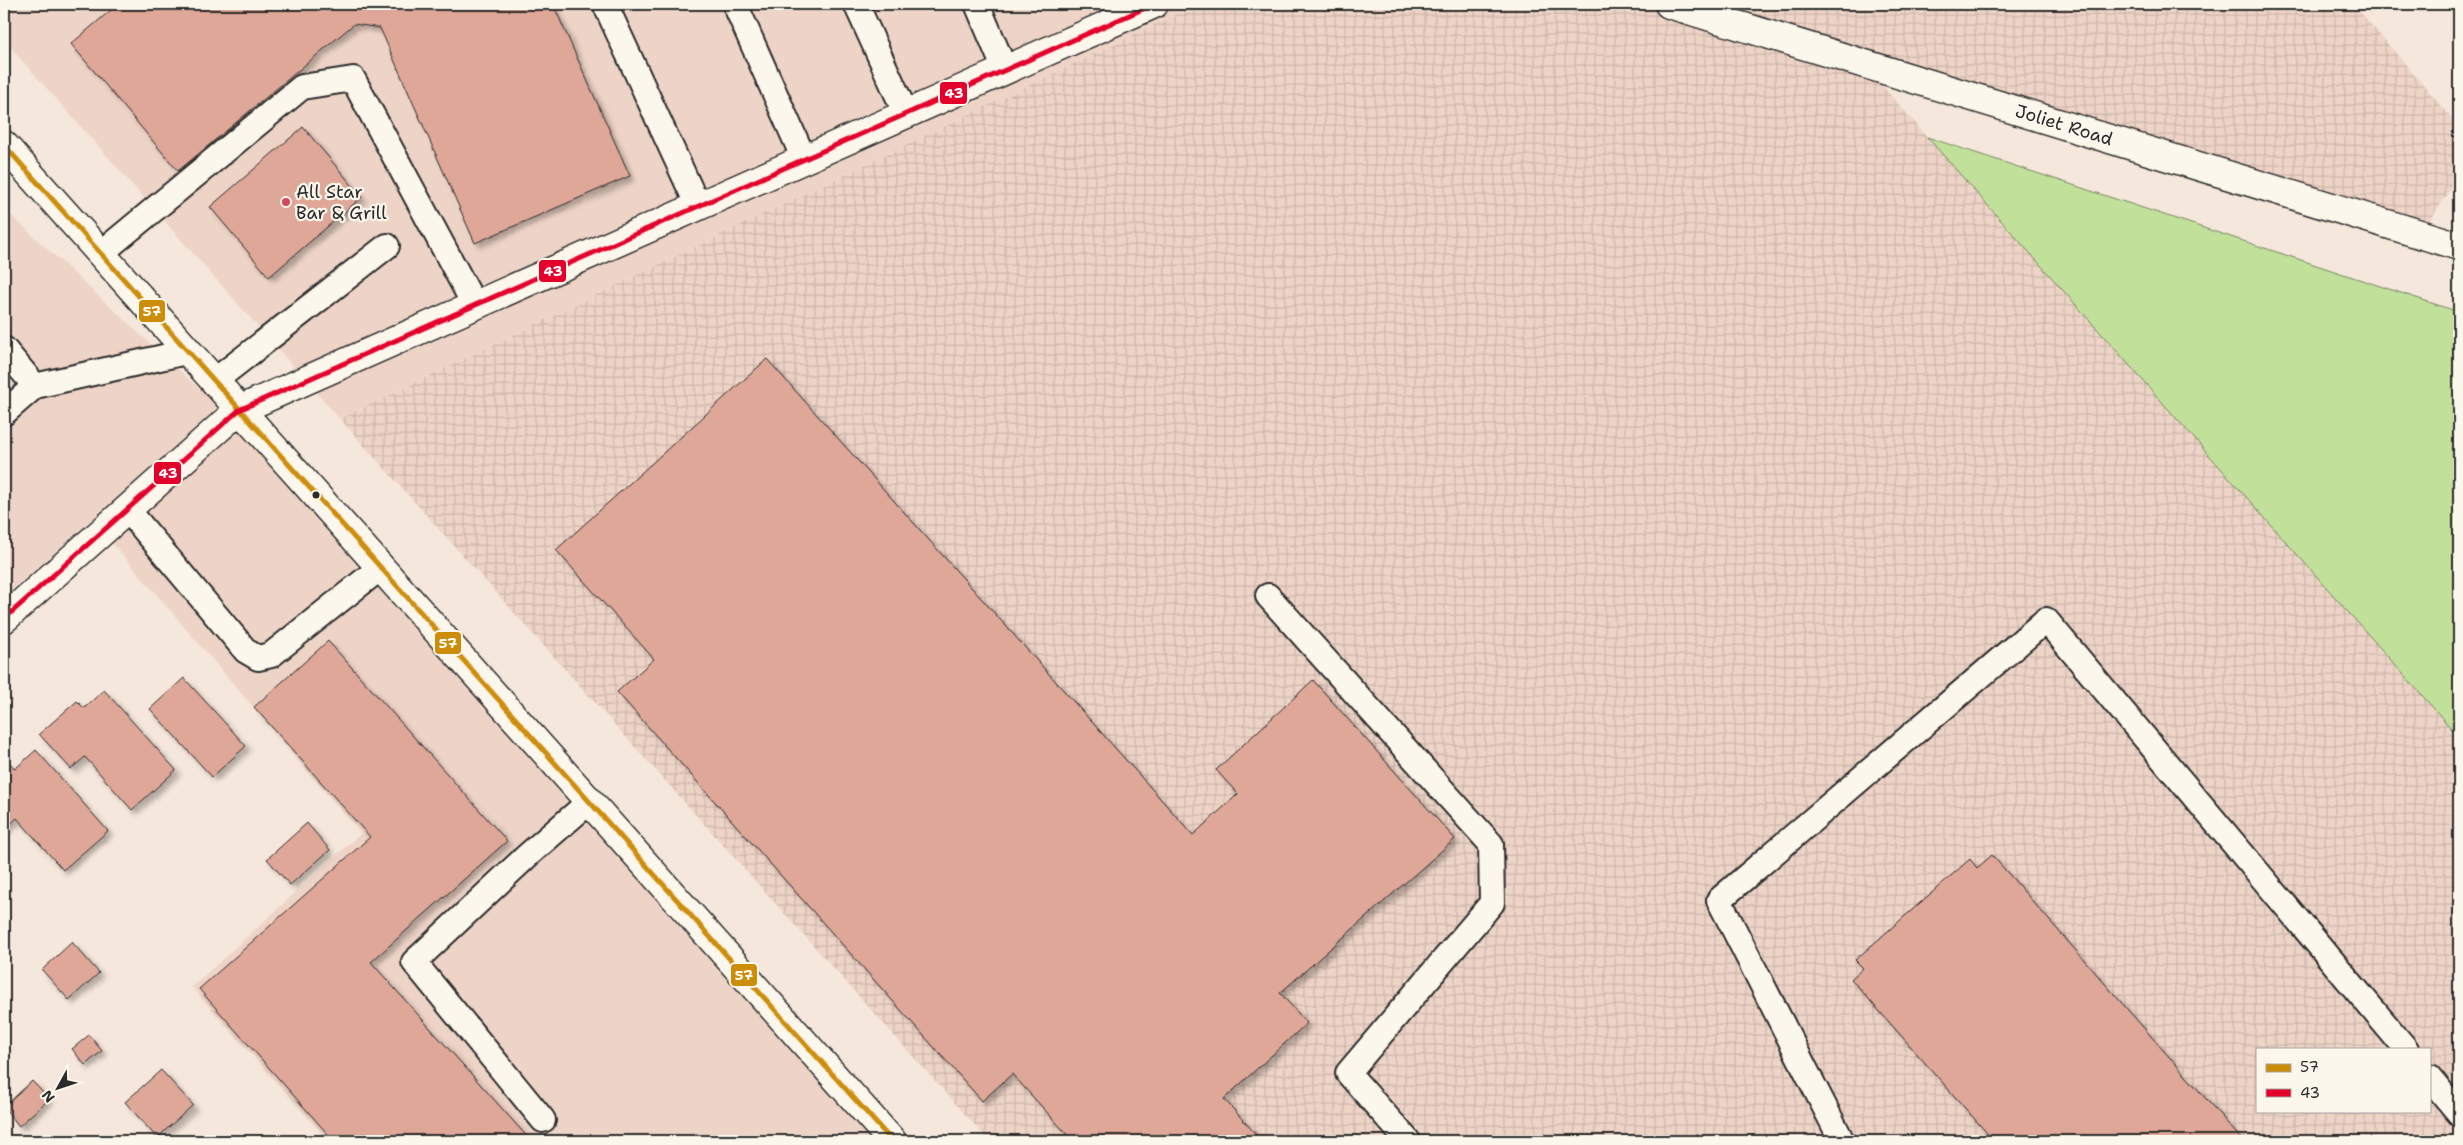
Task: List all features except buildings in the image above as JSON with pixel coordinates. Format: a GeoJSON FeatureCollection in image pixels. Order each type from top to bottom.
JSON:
{"type":"FeatureCollection","features":[{"type":"Feature","properties":{"kind":"main road","name":"Joliet Road"},"geometry":{"type":"LineString","coordinates":[[1669,4],[2459,246]]}},
{"type":"Feature","properties":{"kind":"main road"},"geometry":{"type":"LineString","coordinates":[[4,619],[238,410],[1150,5]]}},
{"type":"Feature","properties":{"kind":"main road"},"geometry":{"type":"LineString","coordinates":[[4,145],[186,352],[892,1141]]}},
{"type":"Feature","properties":{"kind":"lane"},"geometry":{"type":"LineString","coordinates":[[605,4],[698,206]]}},
{"type":"Feature","properties":{"kind":"lane"},"geometry":{"type":"LineString","coordinates":[[734,4],[804,159]]}},
{"type":"Feature","properties":{"kind":"lane"},"geometry":{"type":"LineString","coordinates":[[856,4],[906,114]]}},
{"type":"Feature","properties":{"kind":"lane"},"geometry":{"type":"LineString","coordinates":[[977,4],[1005,70]]}},
{"type":"Feature","properties":{"kind":"lane"},"geometry":{"type":"LineString","coordinates":[[100,254],[302,87],[354,79],[475,306]]}},
{"type":"Feature","properties":{"kind":"lane"},"geometry":{"type":"LineString","coordinates":[[213,382],[387,246]]}},
{"type":"Feature","properties":{"kind":"lane"},"geometry":{"type":"LineString","coordinates":[[4,349],[35,386]]}},
{"type":"Feature","properties":{"kind":"lane"},"geometry":{"type":"LineString","coordinates":[[4,413],[35,386],[186,352]]}},
{"type":"Feature","properties":{"kind":"lane"},"geometry":{"type":"LineString","coordinates":[[127,509],[246,651],[258,658],[271,656],[380,568]]}},
{"type":"Feature","properties":{"kind":"lane"},"geometry":{"type":"LineString","coordinates":[[1268,596],[1491,844],[1492,903],[1348,1073],[1408,1141]]}},
{"type":"Feature","properties":{"kind":"lane"},"geometry":{"type":"LineString","coordinates":[[1842,1141],[1824,1111],[1719,900],[2046,620],[2405,1048]]}},
{"type":"Feature","properties":{"kind":"lane"},"geometry":{"type":"LineString","coordinates":[[543,1120],[414,962],[528,855],[589,802]]}},
{"type":"Feature","properties":{"kind":"lane"},"geometry":{"type":"LineString","coordinates":[[2430,1078],[2459,1113]]}},
{"type":"Feature","properties":{"kind":"shaded area"},"geometry":{"type":"Polygon","coordinates":[[[4,4],[1197,4],[340,419],[4,40],[4,4]]]}},
{"type":"Feature","properties":{"kind":"shaded area"},"geometry":{"type":"Polygon","coordinates":[[[1197,4],[2353,4],[2459,126],[2459,177],[2429,222],[1847,46],[2459,737],[2459,1141],[989,1141],[340,419],[1197,4]]]}},
{"type":"Feature","properties":{"kind":"shaded area"},"geometry":{"type":"Polygon","coordinates":[[[4,209],[219,407],[4,597],[4,209]]]}},
{"type":"Feature","properties":{"kind":"shaded area"},"geometry":{"type":"Polygon","coordinates":[[[239,423],[878,1141],[329,1141],[192,987],[361,833],[108,538],[239,423]]]}},
{"type":"Feature","properties":{"kind":"green space"},"geometry":{"type":"Polygon","coordinates":[[[1927,137],[2459,312],[2459,737],[1927,137]]]}},
{"type":"Feature","properties":{"kind":"transit line","name":"43"},"geometry":{"type":"LineString","coordinates":[[4,619],[239,410],[1154,4]]}},
{"type":"Feature","properties":{"kind":"transit line","name":"57"},"geometry":{"type":"LineString","coordinates":[[4,145],[892,1141]]}},
{"type":"Feature","properties":{"kind":"place","name":"All Star Bar & Grill"},"geometry":{"type":"Point","coordinates":[286,202]}}]}
